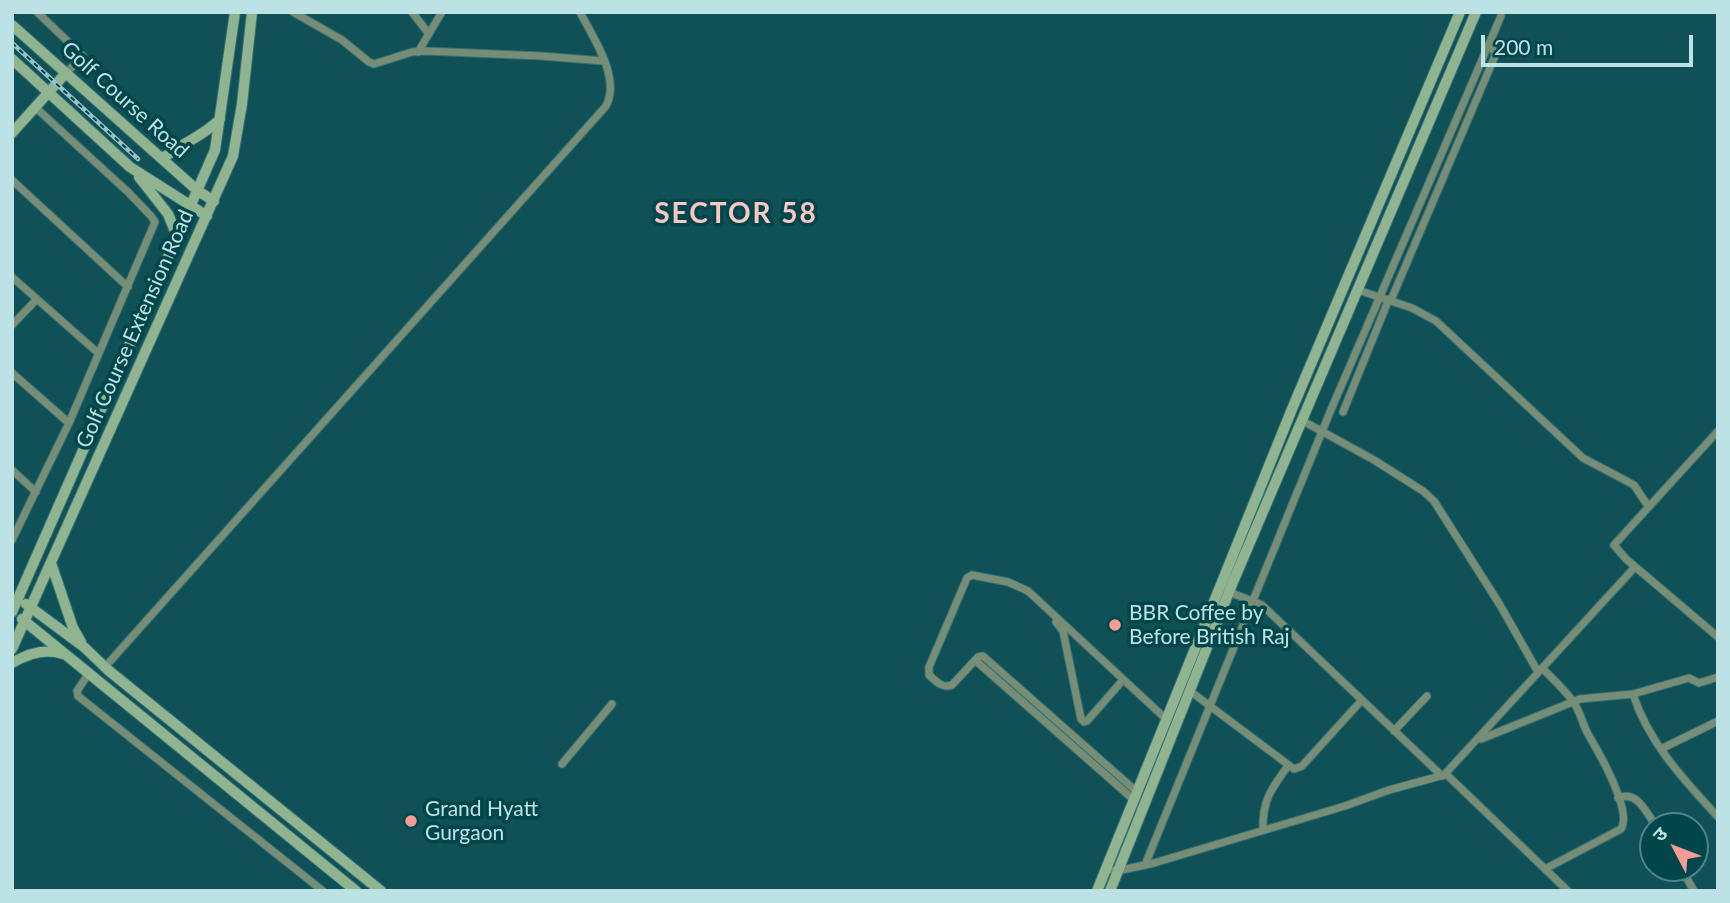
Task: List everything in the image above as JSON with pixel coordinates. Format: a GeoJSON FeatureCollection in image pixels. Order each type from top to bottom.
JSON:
{"type":"FeatureCollection","features":[{"type":"Feature","properties":{"kind":"street"},"geometry":{"type":"LineString","coordinates":[[12,133],[83,55],[37,12]]}},
{"type":"Feature","properties":{"kind":"street","name":"Golf Course Extension Road"},"geometry":{"type":"LineString","coordinates":[[12,612],[215,150],[235,12]]}},
{"type":"Feature","properties":{"kind":"street","name":"Golf Course Extension Road"},"geometry":{"type":"LineString","coordinates":[[12,649],[233,156],[242,104],[252,12]]}},
{"type":"Feature","properties":{"kind":"street"},"geometry":{"type":"LineString","coordinates":[[293,12],[333,34],[374,64],[418,52],[604,61]]}},
{"type":"Feature","properties":{"kind":"street"},"geometry":{"type":"LineString","coordinates":[[412,12],[429,34]]}},
{"type":"Feature","properties":{"kind":"street"},"geometry":{"type":"LineString","coordinates":[[418,52],[442,12]]}},
{"type":"Feature","properties":{"kind":"street"},"geometry":{"type":"LineString","coordinates":[[105,667],[606,106],[611,88],[604,61],[580,12]]}},
{"type":"Feature","properties":{"kind":"street"},"geometry":{"type":"LineString","coordinates":[[1110,891],[1111,870],[1134,795],[1315,352],[1460,12]]}},
{"type":"Feature","properties":{"kind":"street"},"geometry":{"type":"LineString","coordinates":[[1097,891],[1111,870],[1190,691],[1229,592],[1476,12]]}},
{"type":"Feature","properties":{"kind":"street"},"geometry":{"type":"LineString","coordinates":[[1145,865],[1323,430],[1502,16]]}},
{"type":"Feature","properties":{"kind":"street","name":"Golf Course Road"},"geometry":{"type":"LineString","coordinates":[[12,25],[198,191],[214,201]]}},
{"type":"Feature","properties":{"kind":"street"},"geometry":{"type":"LineString","coordinates":[[1343,412],[1495,56],[1495,52],[1488,46]]}},
{"type":"Feature","properties":{"kind":"street","name":"Golf Course Road"},"geometry":{"type":"LineString","coordinates":[[12,59],[130,167],[207,216]]}},
{"type":"Feature","properties":{"kind":"street"},"geometry":{"type":"LineString","coordinates":[[12,540],[69,422],[154,226],[154,219],[128,192],[36,108]]}},
{"type":"Feature","properties":{"kind":"street"},"geometry":{"type":"LineString","coordinates":[[162,159],[209,129],[221,118]]}},
{"type":"Feature","properties":{"kind":"street"},"geometry":{"type":"LineString","coordinates":[[130,167],[168,214],[177,236]]}},
{"type":"Feature","properties":{"kind":"street"},"geometry":{"type":"LineString","coordinates":[[12,180],[128,287]]}},
{"type":"Feature","properties":{"kind":"street"},"geometry":{"type":"LineString","coordinates":[[12,277],[98,353]]}},
{"type":"Feature","properties":{"kind":"street"},"geometry":{"type":"LineString","coordinates":[[1358,290],[1421,312],[1436,321],[1583,458],[1634,485],[1648,506]]}},
{"type":"Feature","properties":{"kind":"street"},"geometry":{"type":"LineString","coordinates":[[12,325],[37,299]]}},
{"type":"Feature","properties":{"kind":"street"},"geometry":{"type":"LineString","coordinates":[[12,373],[69,422]]}},
{"type":"Feature","properties":{"kind":"street"},"geometry":{"type":"LineString","coordinates":[[1303,421],[1323,430],[1416,486],[1434,501],[1540,670],[1573,701],[1606,763],[1625,820],[1621,829],[1545,869]]}},
{"type":"Feature","properties":{"kind":"street"},"geometry":{"type":"LineString","coordinates":[[1718,431],[1614,545],[1635,567],[1718,637]]}},
{"type":"Feature","properties":{"kind":"street"},"geometry":{"type":"LineString","coordinates":[[12,470],[36,492]]}},
{"type":"Feature","properties":{"kind":"street"},"geometry":{"type":"LineString","coordinates":[[51,563],[73,628],[84,647]]}},
{"type":"Feature","properties":{"kind":"street"},"geometry":{"type":"LineString","coordinates":[[1111,870],[1145,865],[1444,775],[1635,567]]}},
{"type":"Feature","properties":{"kind":"street"},"geometry":{"type":"LineString","coordinates":[[1134,795],[1039,711],[983,656],[975,660],[947,687],[942,687],[928,672],[969,576],[1009,582],[1028,591],[1166,719]]}},
{"type":"Feature","properties":{"kind":"street"},"geometry":{"type":"LineString","coordinates":[[1229,592],[1262,605],[1361,702],[1568,891]]}},
{"type":"Feature","properties":{"kind":"street"},"geometry":{"type":"LineString","coordinates":[[19,598],[84,647],[105,667],[382,891]]}},
{"type":"Feature","properties":{"kind":"street"},"geometry":{"type":"LineString","coordinates":[[12,612],[356,891]]}},
{"type":"Feature","properties":{"kind":"street"},"geometry":{"type":"LineString","coordinates":[[1056,618],[1056,623],[1063,631],[1081,719],[1084,722],[1123,680]]}},
{"type":"Feature","properties":{"kind":"street"},"geometry":{"type":"LineString","coordinates":[[12,663],[46,652],[69,656]]}},
{"type":"Feature","properties":{"kind":"street"},"geometry":{"type":"LineString","coordinates":[[89,673],[77,691],[78,696],[323,891]]}},
{"type":"Feature","properties":{"kind":"street"},"geometry":{"type":"LineString","coordinates":[[1477,741],[1573,701],[1603,695],[1633,694],[1689,678],[1699,682],[1718,677]]}},
{"type":"Feature","properties":{"kind":"street"},"geometry":{"type":"LineString","coordinates":[[1190,691],[1294,769],[1302,766],[1361,702]]}},
{"type":"Feature","properties":{"kind":"street"},"geometry":{"type":"LineString","coordinates":[[1633,694],[1639,712],[1672,767],[1718,817]]}},
{"type":"Feature","properties":{"kind":"street"},"geometry":{"type":"LineString","coordinates":[[1394,731],[1427,696]]}},
{"type":"Feature","properties":{"kind":"street"},"geometry":{"type":"LineString","coordinates":[[562,764],[612,704]]}},
{"type":"Feature","properties":{"kind":"street"},"geometry":{"type":"LineString","coordinates":[[145,720],[156,707]]}},
{"type":"Feature","properties":{"kind":"street"},"geometry":{"type":"LineString","coordinates":[[1661,749],[1718,721]]}},
{"type":"Feature","properties":{"kind":"street"},"geometry":{"type":"LineString","coordinates":[[1263,830],[1267,797],[1288,766]]}},
{"type":"Feature","properties":{"kind":"street"},"geometry":{"type":"LineString","coordinates":[[1618,797],[1633,796],[1645,812]]}},
{"type":"Feature","properties":{"kind":"railway"},"geometry":{"type":"LineString","coordinates":[[12,43],[138,159]]}},
{"type":"Feature","properties":{"kind":"place","name":"BBR Coffee by Before British Raj"},"geometry":{"type":"Point","coordinates":[1115,625]}},
{"type":"Feature","properties":{"kind":"place","name":"Grand Hyatt Gurgaon"},"geometry":{"type":"Point","coordinates":[411,821]}},
{"type":"Feature","properties":{"kind":"district","name":"SECTOR 58"},"geometry":{"type":"Point","coordinates":[736,214]}}]}
